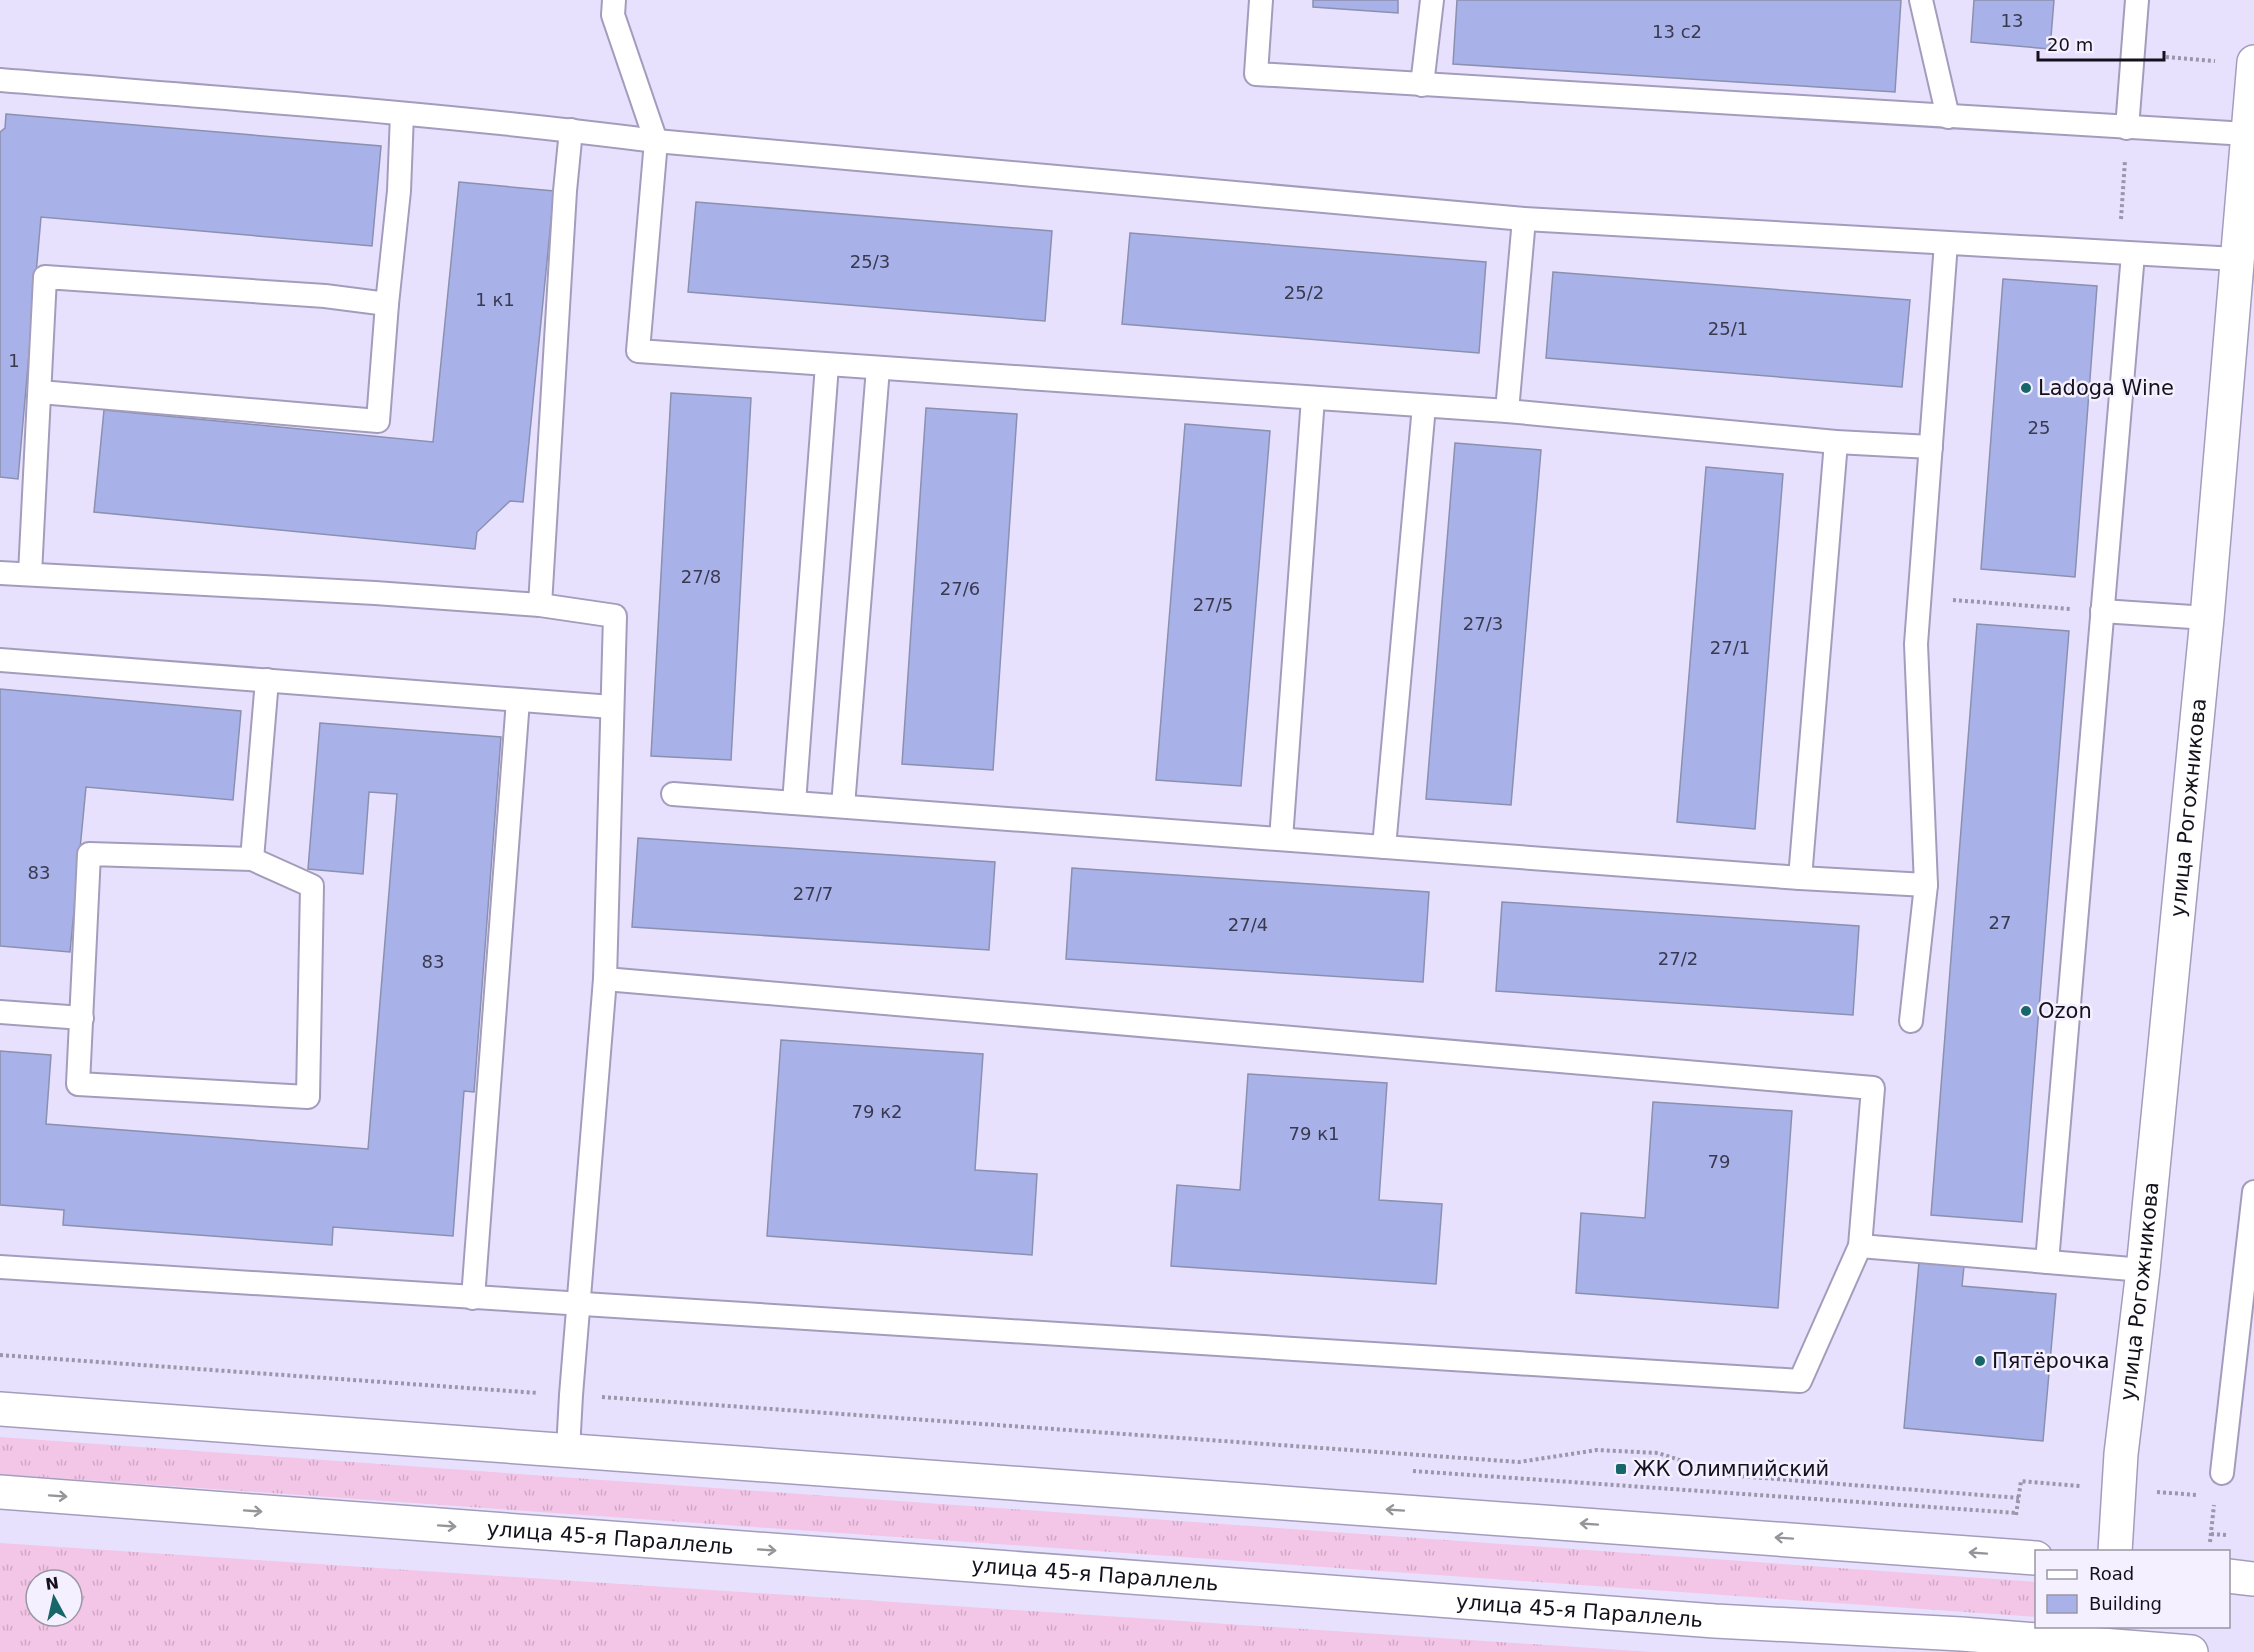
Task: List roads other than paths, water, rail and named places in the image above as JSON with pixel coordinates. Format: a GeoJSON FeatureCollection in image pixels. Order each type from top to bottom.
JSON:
{"type":"FeatureCollection","features":[{"type":"Feature","properties":{"kind":"main road","name":"улица Рогожникова"},"geometry":{"type":"LineString","coordinates":[[2115,1550],[2121,1454],[2143,1270],[2207,618],[2254,63]]}},
{"type":"Feature","properties":{"kind":"main road"},"geometry":{"type":"LineString","coordinates":[[0,1409],[2035,1558]]}},
{"type":"Feature","properties":{"kind":"main road","name":"улица 45-я Параллель"},"geometry":{"type":"LineString","coordinates":[[0,1492],[1715,1621],[1962,1634],[2113,1637],[2191,1652]]}},
{"type":"Feature","properties":{"kind":"main road"},"geometry":{"type":"LineString","coordinates":[[2230,1576],[2254,1579]]}},
{"type":"Feature","properties":{"kind":"lane"},"geometry":{"type":"LineString","coordinates":[[614,0],[613,15],[656,141],[638,351],[1508,411],[1836,442],[1931,447]]}},
{"type":"Feature","properties":{"kind":"lane"},"geometry":{"type":"LineString","coordinates":[[1261,0],[1256,74],[2247,134]]}},
{"type":"Feature","properties":{"kind":"lane"},"geometry":{"type":"LineString","coordinates":[[1422,85],[1432,0]]}},
{"type":"Feature","properties":{"kind":"lane"},"geometry":{"type":"LineString","coordinates":[[1921,0],[1948,117]]}},
{"type":"Feature","properties":{"kind":"lane"},"geometry":{"type":"LineString","coordinates":[[2127,128],[2137,0]]}},
{"type":"Feature","properties":{"kind":"lane"},"geometry":{"type":"LineString","coordinates":[[0,80],[402,114],[571,130],[656,141],[1524,219],[2236,259]]}},
{"type":"Feature","properties":{"kind":"lane"},"geometry":{"type":"LineString","coordinates":[[40,392],[378,421],[399,191],[402,114]]}},
{"type":"Feature","properties":{"kind":"lane"},"geometry":{"type":"LineString","coordinates":[[540,605],[565,191],[571,130]]}},
{"type":"Feature","properties":{"kind":"lane"},"geometry":{"type":"LineString","coordinates":[[1508,411],[1524,219]]}},
{"type":"Feature","properties":{"kind":"lane"},"geometry":{"type":"LineString","coordinates":[[1911,1021],[1926,885],[1916,644],[1946,243]]}},
{"type":"Feature","properties":{"kind":"lane"},"geometry":{"type":"LineString","coordinates":[[2047,1262],[2102,611],[2126,253]]}},
{"type":"Feature","properties":{"kind":"lane"},"geometry":{"type":"LineString","coordinates":[[30,574],[45,278],[325,296],[387,304]]}},
{"type":"Feature","properties":{"kind":"lane"},"geometry":{"type":"LineString","coordinates":[[794,803],[827,365]]}},
{"type":"Feature","properties":{"kind":"lane"},"geometry":{"type":"LineString","coordinates":[[843,806],[879,368]]}},
{"type":"Feature","properties":{"kind":"lane"},"geometry":{"type":"LineString","coordinates":[[1281,839],[1313,398]]}},
{"type":"Feature","properties":{"kind":"lane"},"geometry":{"type":"LineString","coordinates":[[1384,847],[1424,405]]}},
{"type":"Feature","properties":{"kind":"lane"},"geometry":{"type":"LineString","coordinates":[[1800,878],[1836,442]]}},
{"type":"Feature","properties":{"kind":"lane"},"geometry":{"type":"LineString","coordinates":[[0,573],[375,593],[540,605],[615,616],[605,980],[568,1450]]}},
{"type":"Feature","properties":{"kind":"lane"},"geometry":{"type":"LineString","coordinates":[[2102,611],[2207,618]]}},
{"type":"Feature","properties":{"kind":"lane"},"geometry":{"type":"LineString","coordinates":[[0,660],[612,707]]}},
{"type":"Feature","properties":{"kind":"lane"},"geometry":{"type":"LineString","coordinates":[[252,859],[267,680]]}},
{"type":"Feature","properties":{"kind":"lane"},"geometry":{"type":"LineString","coordinates":[[473,1298],[518,700]]}},
{"type":"Feature","properties":{"kind":"lane"},"geometry":{"type":"LineString","coordinates":[[673,794],[1800,878],[1926,885]]}},
{"type":"Feature","properties":{"kind":"lane"},"geometry":{"type":"LineString","coordinates":[[89,854],[252,859],[312,886],[308,1097],[78,1084],[89,854]]}},
{"type":"Feature","properties":{"kind":"lane"},"geometry":{"type":"LineString","coordinates":[[0,1267],[1800,1381],[1860,1246],[1873,1088],[605,980]]}},
{"type":"Feature","properties":{"kind":"lane"},"geometry":{"type":"LineString","coordinates":[[0,1012],[82,1018]]}},
{"type":"Feature","properties":{"kind":"lane"},"geometry":{"type":"LineString","coordinates":[[2222,1473],[2254,1192]]}},
{"type":"Feature","properties":{"kind":"lane"},"geometry":{"type":"LineString","coordinates":[[1860,1246],[2143,1270]]}},
{"type":"Feature","properties":{"kind":"place","name":"Ladoga Wine"},"geometry":{"type":"Point","coordinates":[2026,388]}},
{"type":"Feature","properties":{"kind":"place","name":"Ozon"},"geometry":{"type":"Point","coordinates":[2026,1011]}},
{"type":"Feature","properties":{"kind":"place","name":"Пятёрочка"},"geometry":{"type":"Point","coordinates":[1980,1361]}},
{"type":"Feature","properties":{"kind":"place","name":"ЖК Олимпийский"},"geometry":{"type":"Point","coordinates":[1621,1469]}}]}
